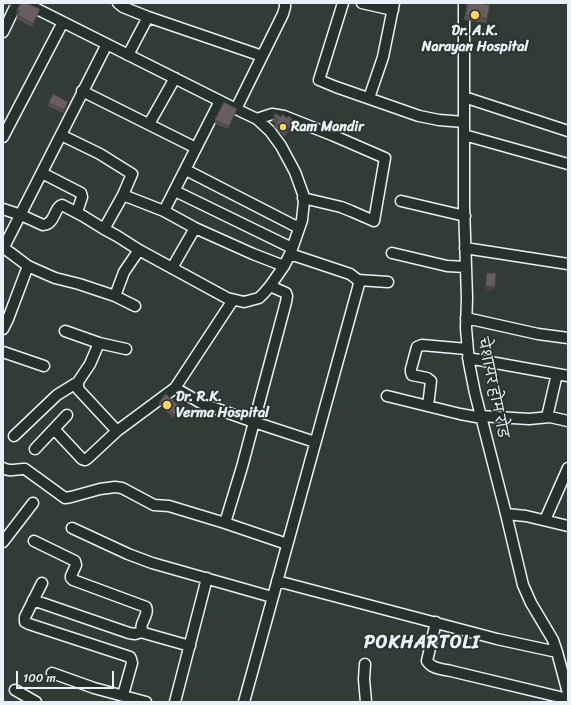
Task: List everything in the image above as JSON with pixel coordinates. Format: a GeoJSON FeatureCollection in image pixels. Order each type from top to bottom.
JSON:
{"type":"FeatureCollection","features":[{"type":"Feature","properties":{"kind":"street"},"geometry":{"type":"LineString","coordinates":[[3,32],[17,3]]}},
{"type":"Feature","properties":{"kind":"street"},"geometry":{"type":"LineString","coordinates":[[3,209],[45,225],[49,224],[61,205],[77,212],[139,250],[227,298],[244,302],[259,298],[270,286],[284,266],[299,228],[303,210],[303,198],[295,172],[270,131],[257,119],[24,3]]}},
{"type":"Feature","properties":{"kind":"street"},"geometry":{"type":"LineString","coordinates":[[118,3],[123,7],[148,17],[262,56]]}},
{"type":"Feature","properties":{"kind":"street"},"geometry":{"type":"LineString","coordinates":[[236,109],[283,14],[285,3]]}},
{"type":"Feature","properties":{"kind":"street"},"geometry":{"type":"LineString","coordinates":[[343,3],[319,80],[424,117],[464,122]]}},
{"type":"Feature","properties":{"kind":"street"},"geometry":{"type":"LineString","coordinates":[[362,3],[394,6],[383,57],[369,98]]}},
{"type":"Feature","properties":{"kind":"street","name":"चेशायर होम रोड"},"geometry":{"type":"LineString","coordinates":[[464,3],[464,216],[466,328],[468,354],[482,417],[526,593],[552,640],[557,652],[568,693]]}},
{"type":"Feature","properties":{"kind":"street"},"geometry":{"type":"LineString","coordinates":[[128,55],[148,17]]}},
{"type":"Feature","properties":{"kind":"street"},"geometry":{"type":"LineString","coordinates":[[3,137],[63,22]]}},
{"type":"Feature","properties":{"kind":"street"},"geometry":{"type":"LineString","coordinates":[[107,44],[4,248],[28,266],[54,278],[79,284],[115,296],[135,306]]}},
{"type":"Feature","properties":{"kind":"street"},"geometry":{"type":"LineString","coordinates":[[149,124],[175,78]]}},
{"type":"Feature","properties":{"kind":"street"},"geometry":{"type":"LineString","coordinates":[[82,91],[196,148]]}},
{"type":"Feature","properties":{"kind":"street"},"geometry":{"type":"LineString","coordinates":[[464,98],[568,130]]}},
{"type":"Feature","properties":{"kind":"street"},"geometry":{"type":"LineString","coordinates":[[164,211],[220,101]]}},
{"type":"Feature","properties":{"kind":"street"},"geometry":{"type":"LineString","coordinates":[[257,119],[272,114],[284,116],[385,158],[374,221],[351,210],[303,198]]}},
{"type":"Feature","properties":{"kind":"street"},"geometry":{"type":"LineString","coordinates":[[61,135],[100,154],[132,174],[123,195],[104,229]]}},
{"type":"Feature","properties":{"kind":"street"},"geometry":{"type":"LineString","coordinates":[[464,135],[568,164]]}},
{"type":"Feature","properties":{"kind":"street"},"geometry":{"type":"LineString","coordinates":[[186,170],[299,228]]}},
{"type":"Feature","properties":{"kind":"street"},"geometry":{"type":"LineString","coordinates":[[42,173],[81,193],[82,197],[77,212]]}},
{"type":"Feature","properties":{"kind":"street"},"geometry":{"type":"LineString","coordinates":[[175,191],[291,251],[350,274],[358,280],[388,282]]}},
{"type":"Feature","properties":{"kind":"street"},"geometry":{"type":"LineString","coordinates":[[123,195],[164,211],[195,228],[284,266]]}},
{"type":"Feature","properties":{"kind":"street"},"geometry":{"type":"LineString","coordinates":[[401,201],[464,216]]}},
{"type":"Feature","properties":{"kind":"street"},"geometry":{"type":"LineString","coordinates":[[172,268],[195,228]]}},
{"type":"Feature","properties":{"kind":"street"},"geometry":{"type":"LineString","coordinates":[[465,248],[568,264]]}},
{"type":"Feature","properties":{"kind":"street"},"geometry":{"type":"LineString","coordinates":[[115,296],[124,272],[139,250]]}},
{"type":"Feature","properties":{"kind":"street"},"geometry":{"type":"LineString","coordinates":[[392,253],[447,266],[466,267]]}},
{"type":"Feature","properties":{"kind":"street"},"geometry":{"type":"LineString","coordinates":[[3,329],[28,266]]}},
{"type":"Feature","properties":{"kind":"street"},"geometry":{"type":"LineString","coordinates":[[244,702],[359,284],[358,280]]}},
{"type":"Feature","properties":{"kind":"street"},"geometry":{"type":"LineString","coordinates":[[225,523],[242,467],[287,298],[286,293],[270,286]]}},
{"type":"Feature","properties":{"kind":"street"},"geometry":{"type":"LineString","coordinates":[[54,429],[81,458],[84,460],[88,458],[117,431],[175,388],[233,300]]}},
{"type":"Feature","properties":{"kind":"street"},"geometry":{"type":"LineString","coordinates":[[466,318],[538,334],[568,338]]}},
{"type":"Feature","properties":{"kind":"street"},"geometry":{"type":"LineString","coordinates":[[66,331],[99,343],[126,349]]}},
{"type":"Feature","properties":{"kind":"street"},"geometry":{"type":"LineString","coordinates":[[14,436],[57,395],[78,382],[90,364],[99,343]]}},
{"type":"Feature","properties":{"kind":"street"},"geometry":{"type":"LineString","coordinates":[[428,406],[431,381],[427,378],[412,374],[411,372],[417,347],[422,345],[568,376]]}},
{"type":"Feature","properties":{"kind":"street"},"geometry":{"type":"LineString","coordinates":[[3,352],[44,366]]}},
{"type":"Feature","properties":{"kind":"street"},"geometry":{"type":"LineString","coordinates":[[547,417],[556,374]]}},
{"type":"Feature","properties":{"kind":"street"},"geometry":{"type":"LineString","coordinates":[[78,382],[78,391],[117,431]]}},
{"type":"Feature","properties":{"kind":"street"},"geometry":{"type":"LineString","coordinates":[[175,388],[203,404],[315,442]]}},
{"type":"Feature","properties":{"kind":"street"},"geometry":{"type":"LineString","coordinates":[[387,396],[460,414],[482,417],[529,419],[547,417],[560,418],[568,421]]}},
{"type":"Feature","properties":{"kind":"street"},"geometry":{"type":"LineString","coordinates":[[35,449],[68,416]]}},
{"type":"Feature","properties":{"kind":"street"},"geometry":{"type":"LineString","coordinates":[[3,468],[9,471],[25,469],[65,498],[100,489],[115,487],[122,488],[154,505],[169,506],[287,544]]}},
{"type":"Feature","properties":{"kind":"street"},"geometry":{"type":"LineString","coordinates":[[545,520],[568,468]]}},
{"type":"Feature","properties":{"kind":"street"},"geometry":{"type":"LineString","coordinates":[[3,542],[33,503]]}},
{"type":"Feature","properties":{"kind":"street"},"geometry":{"type":"LineString","coordinates":[[506,514],[526,516],[568,526]]}},
{"type":"Feature","properties":{"kind":"street"},"geometry":{"type":"LineString","coordinates":[[72,528],[105,544],[152,563],[272,597]]}},
{"type":"Feature","properties":{"kind":"street"},"geometry":{"type":"LineString","coordinates":[[34,541],[75,561],[76,565],[71,576],[74,580],[146,607],[147,612],[141,627],[142,632]]}},
{"type":"Feature","properties":{"kind":"street"},"geometry":{"type":"LineString","coordinates":[[175,702],[207,578]]}},
{"type":"Feature","properties":{"kind":"street"},"geometry":{"type":"LineString","coordinates":[[277,581],[510,642],[557,652]]}},
{"type":"Feature","properties":{"kind":"street"},"geometry":{"type":"LineString","coordinates":[[42,583],[25,617],[26,623],[131,658],[132,663],[123,696]]}},
{"type":"Feature","properties":{"kind":"street"},"geometry":{"type":"LineString","coordinates":[[33,600],[129,633],[135,634],[142,632],[190,646]]}},
{"type":"Feature","properties":{"kind":"street"},"geometry":{"type":"LineString","coordinates":[[436,622],[427,661],[432,666],[451,672],[568,699]]}},
{"type":"Feature","properties":{"kind":"street"},"geometry":{"type":"LineString","coordinates":[[365,664],[364,679],[366,702]]}},
{"type":"Feature","properties":{"kind":"street"},"geometry":{"type":"LineString","coordinates":[[52,673],[94,688],[146,702]]}},
{"type":"Feature","properties":{"kind":"street"},"geometry":{"type":"LineString","coordinates":[[15,690],[36,702]]}},
{"type":"Feature","properties":{"kind":"building"},"geometry":{"type":"Polygon","coordinates":[[[21,3],[26,3],[40,9],[33,24],[17,15],[19,11],[17,10],[21,3]]]}},
{"type":"Feature","properties":{"kind":"building"},"geometry":{"type":"Polygon","coordinates":[[[468,3],[490,5],[487,19],[466,15],[468,3]]]}},
{"type":"Feature","properties":{"kind":"building"},"geometry":{"type":"Polygon","coordinates":[[[53,94],[68,102],[64,110],[49,103],[53,94]]]}},
{"type":"Feature","properties":{"kind":"building"},"geometry":{"type":"Polygon","coordinates":[[[224,102],[237,109],[229,126],[215,120],[224,102]]]}},
{"type":"Feature","properties":{"kind":"building"},"geometry":{"type":"Polygon","coordinates":[[[275,113],[281,117],[282,114],[287,118],[289,116],[294,121],[286,131],[275,123],[278,119],[274,117],[275,113]]]}},
{"type":"Feature","properties":{"kind":"building"},"geometry":{"type":"Polygon","coordinates":[[[487,273],[496,273],[495,287],[486,286],[487,273]]]}},
{"type":"Feature","properties":{"kind":"building"},"geometry":{"type":"Polygon","coordinates":[[[166,394],[181,408],[174,415],[160,401],[166,394]]]}},
{"type":"Feature","properties":{"kind":"place","name":"Dr. A.K. Narayan Hospital"},"geometry":{"type":"Point","coordinates":[475,15]}},
{"type":"Feature","properties":{"kind":"place","name":"Ram Mandir"},"geometry":{"type":"Point","coordinates":[283,127]}},
{"type":"Feature","properties":{"kind":"place","name":"Dr. R.K. Verma Hospital"},"geometry":{"type":"Point","coordinates":[167,405]}},
{"type":"Feature","properties":{"kind":"district","name":"POKHARTOLI"},"geometry":{"type":"Point","coordinates":[422,643]}}]}
